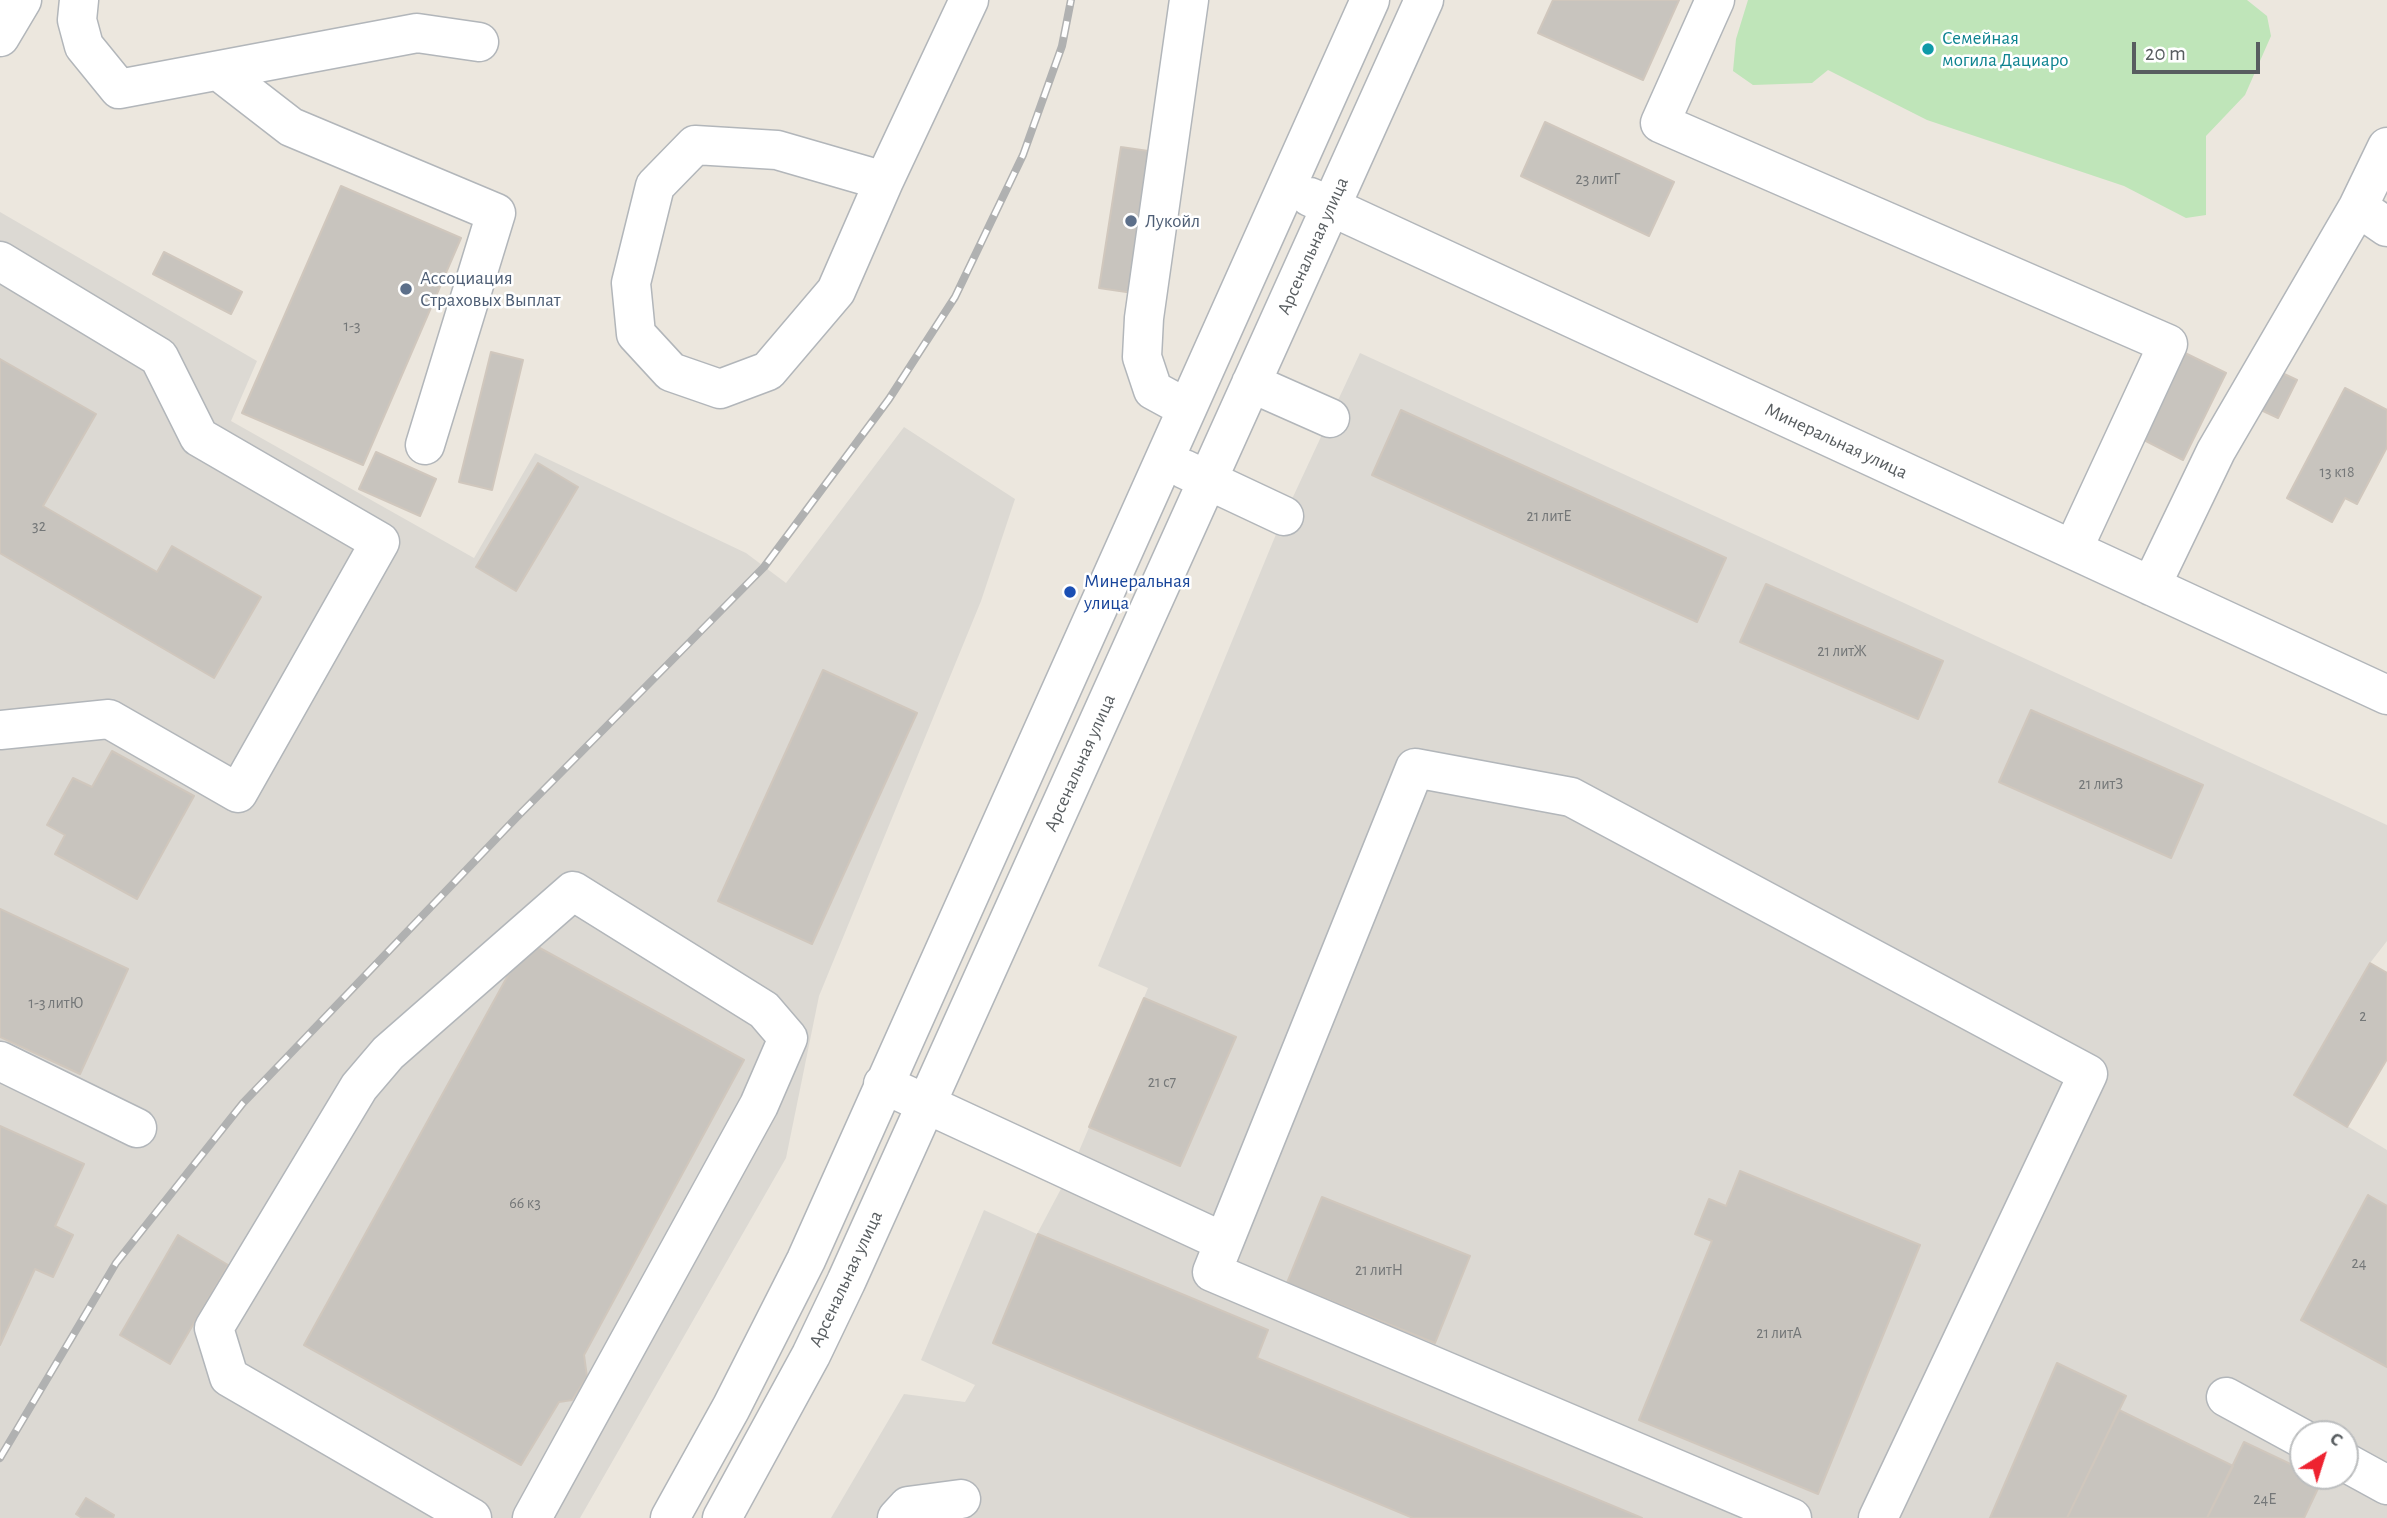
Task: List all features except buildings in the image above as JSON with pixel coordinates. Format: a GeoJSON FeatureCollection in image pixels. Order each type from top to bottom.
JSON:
{"type":"FeatureCollection","features":[{"type":"Feature","properties":{"kind":"street"},"geometry":{"type":"LineString","coordinates":[[0,37],[22,0]]}},
{"type":"Feature","properties":{"kind":"street"},"geometry":{"type":"LineString","coordinates":[[79,0],[77,20],[84,46],[119,89],[417,33],[480,42]]}},
{"type":"Feature","properties":{"kind":"street"},"geometry":{"type":"LineString","coordinates":[[884,181],[777,150],[695,145],[655,186],[631,283],[636,334],[671,372],[720,389],[768,371],[836,291],[969,0]]}},
{"type":"Feature","properties":{"kind":"street"},"geometry":{"type":"LineString","coordinates":[[1186,408],[1153,390],[1142,357],[1144,318],[1189,0]]}},
{"type":"Feature","properties":{"kind":"street"},"geometry":{"type":"LineString","coordinates":[[670,1518],[770,1334],[806,1260],[1370,0]]}},
{"type":"Feature","properties":{"kind":"street","name":"Арсенальная улица"},"geometry":{"type":"LineString","coordinates":[[722,1518],[811,1355],[1424,0]]}},
{"type":"Feature","properties":{"kind":"street"},"geometry":{"type":"LineString","coordinates":[[1715,0],[1660,124],[2168,344],[2073,549]]}},
{"type":"Feature","properties":{"kind":"street"},"geometry":{"type":"LineString","coordinates":[[220,72],[291,127],[496,213],[425,445]]}},
{"type":"Feature","properties":{"kind":"street"},"geometry":{"type":"LineString","coordinates":[[2151,586],[2216,451],[2372,217],[2387,147]]}},
{"type":"Feature","properties":{"kind":"street","name":"Минеральная улица"},"geometry":{"type":"LineString","coordinates":[[1286,186],[2387,695]]}},
{"type":"Feature","properties":{"kind":"street"},"geometry":{"type":"LineString","coordinates":[[0,261],[159,357],[199,437],[380,542],[238,793],[108,719],[0,730]]}},
{"type":"Feature","properties":{"kind":"street"},"geometry":{"type":"LineString","coordinates":[[1251,383],[1330,418]]}},
{"type":"Feature","properties":{"kind":"street"},"geometry":{"type":"LineString","coordinates":[[1163,460],[1284,516]]}},
{"type":"Feature","properties":{"kind":"street"},"geometry":{"type":"LineString","coordinates":[[1792,1518],[1212,1272],[1415,768],[1571,797],[2088,1074],[1878,1518]]}},
{"type":"Feature","properties":{"kind":"street"},"geometry":{"type":"LineString","coordinates":[[472,1518],[229,1377],[214,1328],[359,1087],[388,1053],[573,891],[764,1010],[788,1038],[759,1105],[532,1518]]}},
{"type":"Feature","properties":{"kind":"street"},"geometry":{"type":"LineString","coordinates":[[0,1061],[137,1128]]}},
{"type":"Feature","properties":{"kind":"street"},"geometry":{"type":"LineString","coordinates":[[883,1084],[1224,1242]]}},
{"type":"Feature","properties":{"kind":"street"},"geometry":{"type":"LineString","coordinates":[[2226,1397],[2289,1431]]}},
{"type":"Feature","properties":{"kind":"street"},"geometry":{"type":"LineString","coordinates":[[2359,1470],[2387,1485]]}},
{"type":"Feature","properties":{"kind":"street"},"geometry":{"type":"LineString","coordinates":[[897,1518],[908,1506],[961,1499]]}},
{"type":"Feature","properties":{"kind":"shaded area"},"geometry":{"type":"Polygon","coordinates":[[[0,212],[257,361],[231,421],[474,558],[535,453],[746,553],[786,583],[904,427],[1015,499],[981,601],[819,996],[786,1158],[580,1518],[0,1518],[0,212]]]}},
{"type":"Feature","properties":{"kind":"shaded area"},"geometry":{"type":"Polygon","coordinates":[[[1360,353],[2387,825],[2387,941],[2370,963],[2294,1094],[2387,1150],[2387,1518],[831,1518],[904,1394],[965,1402],[975,1385],[921,1360],[984,1210],[1037,1234],[1071,1170],[1148,988],[1098,966],[1279,527],[1360,353]]]}},
{"type":"Feature","properties":{"kind":"green space"},"geometry":{"type":"Polygon","coordinates":[[[1748,0],[2247,0],[2267,16],[2271,36],[2245,95],[2206,136],[2206,215],[2186,218],[2124,186],[1927,120],[1828,70],[1812,83],[1753,85],[1733,71],[1736,39],[1748,0]]]}},
{"type":"Feature","properties":{"kind":"railway"},"geometry":{"type":"LineString","coordinates":[[0,1458],[116,1263],[243,1103],[516,818],[764,567],[889,399],[955,297],[1023,155],[1062,46],[1071,0]]}},
{"type":"Feature","properties":{"kind":"place","name":"Семейная могила Дациаро"},"geometry":{"type":"Point","coordinates":[1928,49]}},
{"type":"Feature","properties":{"kind":"place","name":"Лукойл"},"geometry":{"type":"Point","coordinates":[1131,221]}},
{"type":"Feature","properties":{"kind":"place","name":"Ассоциация Страховых Выплат"},"geometry":{"type":"Point","coordinates":[406,289]}},
{"type":"Feature","properties":{"kind":"place","name":"Минеральная улица"},"geometry":{"type":"Point","coordinates":[1070,592]}}]}
